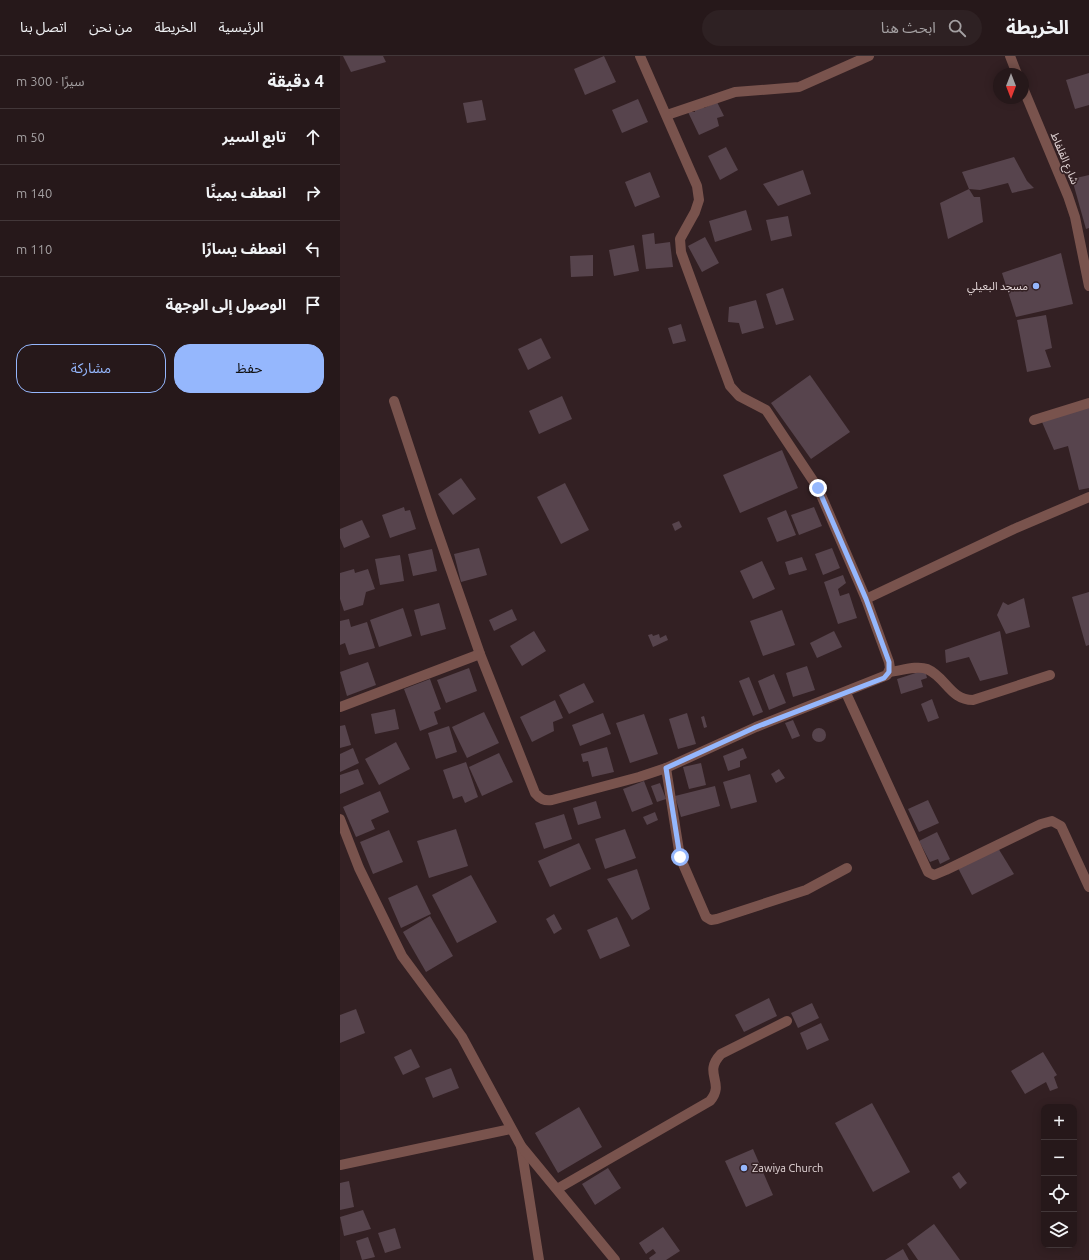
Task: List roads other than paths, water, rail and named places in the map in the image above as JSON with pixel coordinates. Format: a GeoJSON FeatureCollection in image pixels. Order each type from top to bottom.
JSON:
{"type":"FeatureCollection","features":[{"type":"Feature","properties":{"kind":"street"},"geometry":{"type":"LineString","coordinates":[[394,401],[480,654],[535,793],[540,799],[545,801],[552,800],[639,777],[666,768],[756,727],[884,678],[889,672],[889,662],[866,599],[818,488],[766,410],[739,396],[730,386],[681,252],[680,239],[695,212],[699,200],[697,186],[640,56]]}},
{"type":"Feature","properties":{"kind":"street"},"geometry":{"type":"LineString","coordinates":[[667,115],[735,92],[799,87],[869,56]]}},
{"type":"Feature","properties":{"kind":"street"},"geometry":{"type":"LineString","coordinates":[[1010,56],[1015,68]]}},
{"type":"Feature","properties":{"kind":"street","name":"شارع القلفاط"},"geometry":{"type":"LineString","coordinates":[[1029,102],[1071,203],[1088,280]]}},
{"type":"Feature","properties":{"kind":"street"},"geometry":{"type":"LineString","coordinates":[[1034,420],[1089,403]]}},
{"type":"Feature","properties":{"kind":"street"},"geometry":{"type":"LineString","coordinates":[[866,599],[1014,529],[1089,497]]}},
{"type":"Feature","properties":{"kind":"street"},"geometry":{"type":"LineString","coordinates":[[340,707],[480,654]]}},
{"type":"Feature","properties":{"kind":"street"},"geometry":{"type":"LineString","coordinates":[[889,672],[925,669],[938,675],[954,694],[964,700],[972,700],[1050,675]]}},
{"type":"Feature","properties":{"kind":"street"},"geometry":{"type":"LineString","coordinates":[[846,693],[928,872],[934,875],[1041,824],[1052,822],[1062,826],[1089,887]]}},
{"type":"Feature","properties":{"kind":"street"},"geometry":{"type":"LineString","coordinates":[[666,768],[680,857],[706,917],[711,920],[806,890],[847,868]]}},
{"type":"Feature","properties":{"kind":"street"},"geometry":{"type":"LineString","coordinates":[[340,819],[359,868],[402,956],[462,1037],[520,1146],[615,1260]]}},
{"type":"Feature","properties":{"kind":"street"},"geometry":{"type":"LineString","coordinates":[[557,1189],[710,1101],[716,1094],[717,1087],[712,1068],[715,1060],[721,1054],[787,1021]]}},
{"type":"Feature","properties":{"kind":"street"},"geometry":{"type":"LineString","coordinates":[[340,1165],[511,1129]]}},
{"type":"Feature","properties":{"kind":"street"},"geometry":{"type":"LineString","coordinates":[[520,1146],[539,1260]]}},
{"type":"Feature","properties":{"kind":"place","name":"مسجد البعيلي"},"geometry":{"type":"Point","coordinates":[1036,286]}},
{"type":"Feature","properties":{"kind":"place","name":"Zawiya Church"},"geometry":{"type":"Point","coordinates":[744,1168]}}]}
